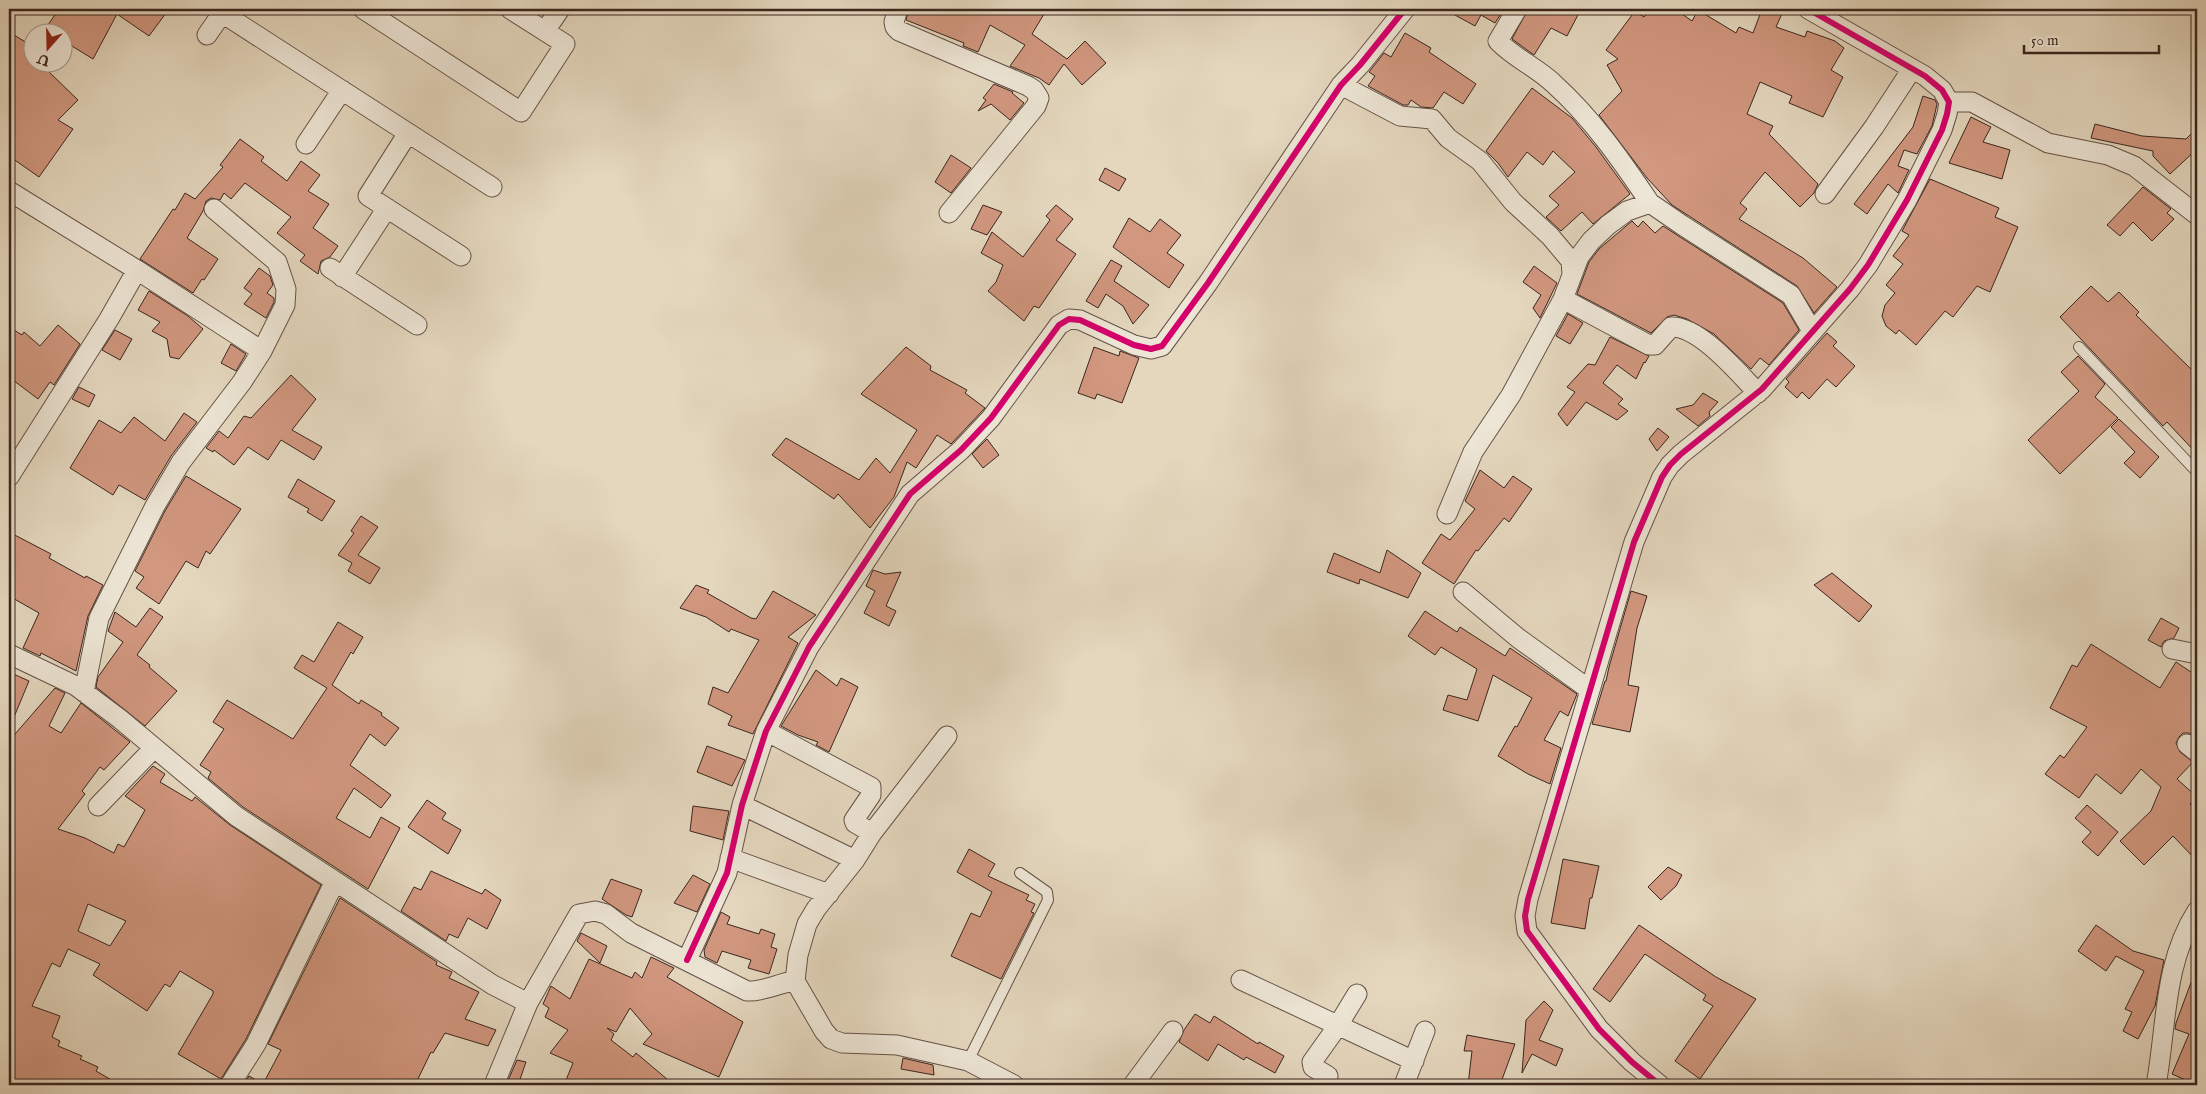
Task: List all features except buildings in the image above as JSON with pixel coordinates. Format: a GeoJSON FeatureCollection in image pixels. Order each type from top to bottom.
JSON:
{"type":"FeatureCollection","features":[{"type":"Feature","properties":{"kind":"street"},"geometry":{"type":"LineString","coordinates":[[363,9],[521,112],[565,44],[510,9]]}},
{"type":"Feature","properties":{"kind":"street"},"geometry":{"type":"LineString","coordinates":[[545,31],[560,9]]}},
{"type":"Feature","properties":{"kind":"street"},"geometry":{"type":"LineString","coordinates":[[898,9],[894,22],[895,27],[899,31],[1028,86],[1034,90],[1039,98],[1036,106],[949,214]]}},
{"type":"Feature","properties":{"kind":"street"},"geometry":{"type":"LineString","coordinates":[[687,960],[727,873],[742,806],[766,730],[808,647],[910,494],[961,450],[991,418],[1059,325],[1069,319],[1080,320],[1134,345],[1151,349],[1162,346],[1208,282],[1341,85],[1360,65],[1404,9]]}},
{"type":"Feature","properties":{"kind":"street"},"geometry":{"type":"LineString","coordinates":[[1517,9],[1498,41],[1552,82],[1597,128],[1650,203],[1791,295],[1812,331]]}},
{"type":"Feature","properties":{"kind":"street"},"geometry":{"type":"LineString","coordinates":[[1660,1085],[1632,1062],[1599,1029],[1527,931],[1525,916],[1528,899],[1634,542],[1662,477],[1681,454],[1758,393],[1856,281],[1892,225],[1942,130],[1948,102],[1942,90],[1926,76],[1808,9]]}},
{"type":"Feature","properties":{"kind":"street"},"geometry":{"type":"LineString","coordinates":[[208,35],[224,11],[492,187]]}},
{"type":"Feature","properties":{"kind":"street"},"geometry":{"type":"LineString","coordinates":[[1825,194],[1874,127],[1912,69]]}},
{"type":"Feature","properties":{"kind":"street"},"geometry":{"type":"LineString","coordinates":[[1341,85],[1400,116],[1432,119],[1448,138],[1480,161],[1513,202],[1550,236],[1571,261],[1572,274]]}},
{"type":"Feature","properties":{"kind":"street"},"geometry":{"type":"LineString","coordinates":[[306,144],[342,90]]}},
{"type":"Feature","properties":{"kind":"street"},"geometry":{"type":"LineString","coordinates":[[1948,102],[1972,102],[2048,143],[2108,155],[2134,166],[2197,215]]}},
{"type":"Feature","properties":{"kind":"street"},"geometry":{"type":"LineString","coordinates":[[408,133],[368,196],[461,256]]}},
{"type":"Feature","properties":{"kind":"street"},"geometry":{"type":"LineString","coordinates":[[9,191],[137,270],[262,351]]}},
{"type":"Feature","properties":{"kind":"street"},"geometry":{"type":"LineString","coordinates":[[1447,514],[1469,460],[1538,347],[1563,299],[1579,257],[1608,225],[1627,211],[1650,203]]}},
{"type":"Feature","properties":{"kind":"street"},"geometry":{"type":"LineString","coordinates":[[387,208],[336,273],[417,325]]}},
{"type":"Feature","properties":{"kind":"street"},"geometry":{"type":"LineString","coordinates":[[84,692],[99,618],[143,529],[181,462],[242,382],[262,351],[286,305],[286,289],[277,262],[214,209]]}},
{"type":"Feature","properties":{"kind":"street"},"geometry":{"type":"LineString","coordinates":[[9,477],[109,319],[137,270]]}},
{"type":"Feature","properties":{"kind":"street"},"geometry":{"type":"LineString","coordinates":[[1563,299],[1650,346],[1655,345],[1671,327],[1685,330],[1702,340],[1728,362],[1758,393]]}},
{"type":"Feature","properties":{"kind":"street"},"geometry":{"type":"LineString","coordinates":[[1463,592],[1518,638],[1590,690]]}},
{"type":"Feature","properties":{"kind":"street"},"geometry":{"type":"LineString","coordinates":[[2172,649],[2197,654]]}},
{"type":"Feature","properties":{"kind":"street"},"geometry":{"type":"LineString","coordinates":[[9,654],[76,686],[236,816],[493,985],[528,1003]]}},
{"type":"Feature","properties":{"kind":"street"},"geometry":{"type":"LineString","coordinates":[[766,730],[871,787],[871,795],[854,820],[854,823],[872,833]]}},
{"type":"Feature","properties":{"kind":"street"},"geometry":{"type":"LineString","coordinates":[[947,736],[872,833],[855,860],[807,924],[798,955],[795,981],[824,1031],[831,1039],[842,1043],[898,1045],[968,1061],[1014,1085]]}},
{"type":"Feature","properties":{"kind":"street"},"geometry":{"type":"LineString","coordinates":[[98,806],[154,748]]}},
{"type":"Feature","properties":{"kind":"street"},"geometry":{"type":"LineString","coordinates":[[742,806],[855,860]]}},
{"type":"Feature","properties":{"kind":"street"},"geometry":{"type":"LineString","coordinates":[[730,858],[828,894]]}},
{"type":"Feature","properties":{"kind":"street"},"geometry":{"type":"LineString","coordinates":[[230,1085],[256,1044],[335,881]]}},
{"type":"Feature","properties":{"kind":"street"},"geometry":{"type":"LineString","coordinates":[[494,1085],[528,1003],[579,914],[595,911],[606,914],[631,932],[724,981],[747,991],[758,992],[780,983],[795,981]]}},
{"type":"Feature","properties":{"kind":"street"},"geometry":{"type":"LineString","coordinates":[[2156,1085],[2170,977],[2179,945],[2197,911]]}},
{"type":"Feature","properties":{"kind":"street"},"geometry":{"type":"LineString","coordinates":[[1241,980],[1337,1027],[1414,1061]]}},
{"type":"Feature","properties":{"kind":"street"},"geometry":{"type":"LineString","coordinates":[[1328,1076],[1313,1067],[1312,1062],[1337,1027],[1357,994]]}},
{"type":"Feature","properties":{"kind":"street"},"geometry":{"type":"LineString","coordinates":[[1134,1085],[1173,1031]]}},
{"type":"Feature","properties":{"kind":"street"},"geometry":{"type":"LineString","coordinates":[[1404,1085],[1425,1032]]}},
{"type":"Feature","properties":{"kind":"lane"},"geometry":{"type":"LineString","coordinates":[[2079,347],[2197,472]]}},
{"type":"Feature","properties":{"kind":"lane"},"geometry":{"type":"LineString","coordinates":[[968,1061],[1048,900],[1048,892],[1020,873]]}},
{"type":"Feature","properties":{"kind":"cycle path"},"geometry":{"type":"LineString","coordinates":[[687,960],[727,873],[742,805],[766,731],[809,647],[910,494],[961,450],[991,418],[1059,325],[1069,319],[1080,320],[1134,345],[1151,349],[1162,346],[1208,283],[1341,85],[1360,65],[1405,9]]}},
{"type":"Feature","properties":{"kind":"cycle path"},"geometry":{"type":"LineString","coordinates":[[1660,1085],[1632,1062],[1599,1029],[1527,931],[1525,916],[1528,899],[1634,542],[1662,477],[1681,454],[1762,389],[1850,289],[1868,265],[1907,200],[1942,130],[1947,114],[1949,102],[1942,90],[1925,76],[1808,9]]}}]}
